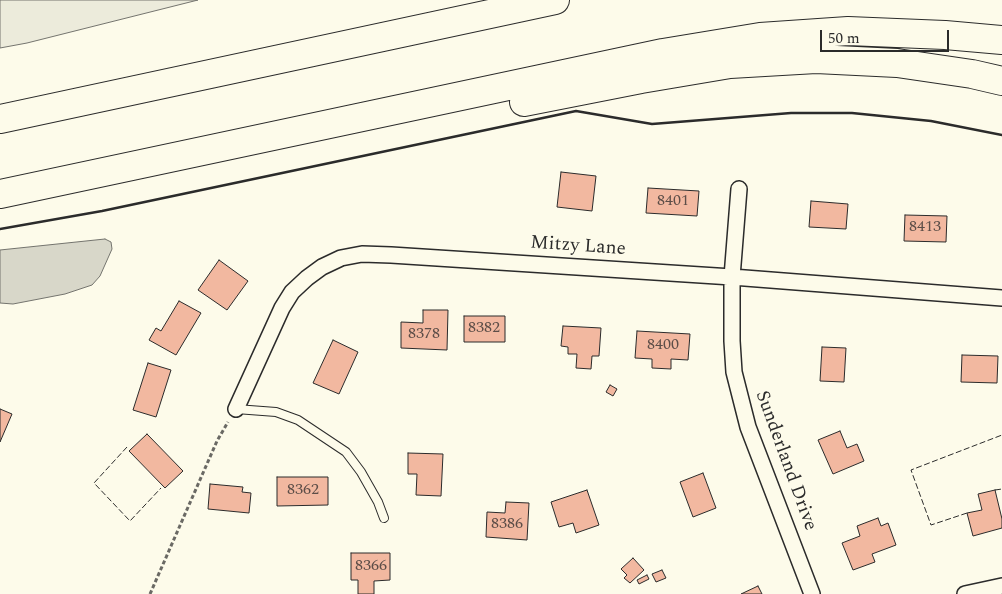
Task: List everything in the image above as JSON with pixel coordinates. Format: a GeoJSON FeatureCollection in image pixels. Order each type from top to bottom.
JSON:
{"type":"FeatureCollection","features":[{"type":"Feature","properties":{"kind":"highway"},"geometry":{"type":"LineString","coordinates":[[0,119],[555,0]]}},
{"type":"Feature","properties":{"kind":"highway"},"geometry":{"type":"LineString","coordinates":[[0,194],[663,53],[760,37],[848,31],[946,35],[1002,40]]}},
{"type":"Feature","properties":{"kind":"highway"},"geometry":{"type":"LineString","coordinates":[[230,144],[470,112],[632,80],[730,64],[816,59],[898,63],[972,74],[1002,81]]}},
{"type":"Feature","properties":{"kind":"street","name":"Sunderland Drive"},"geometry":{"type":"LineString","coordinates":[[739,189],[732,277],[734,372],[748,427],[812,594]]}},
{"type":"Feature","properties":{"kind":"street","name":"Mitzy Lane"},"geometry":{"type":"LineString","coordinates":[[236,409],[282,308],[292,292],[322,267],[341,258],[362,254],[732,277],[1002,298]]}},
{"type":"Feature","properties":{"kind":"street"},"geometry":{"type":"LineString","coordinates":[[965,594],[1002,586]]}},
{"type":"Feature","properties":{"kind":"lane"},"geometry":{"type":"LineString","coordinates":[[236,409],[276,412],[298,420],[346,452],[361,472],[378,502],[384,518]]}},
{"type":"Feature","properties":{"kind":"path"},"geometry":{"type":"LineString","coordinates":[[150,594],[218,441],[236,409]]}},
{"type":"Feature","properties":{"kind":"shaded area"},"geometry":{"type":"Polygon","coordinates":[[[0,0],[198,0],[27,43],[0,48],[0,0]]]}},
{"type":"Feature","properties":{"kind":"shaded area"},"geometry":{"type":"Polygon","coordinates":[[[105,239],[111,242],[112,249],[100,276],[92,285],[65,294],[13,304],[0,303],[0,250],[105,239]]]}},
{"type":"Feature","properties":{"kind":"building"},"geometry":{"type":"Polygon","coordinates":[[[561,172],[596,176],[592,211],[557,207],[561,172]]]}},
{"type":"Feature","properties":{"kind":"building"},"geometry":{"type":"Polygon","coordinates":[[[648,188],[699,191],[697,216],[646,213],[648,188]]]}},
{"type":"Feature","properties":{"kind":"building"},"geometry":{"type":"Polygon","coordinates":[[[811,201],[848,204],[846,229],[809,227],[811,201]]]}},
{"type":"Feature","properties":{"kind":"building"},"geometry":{"type":"Polygon","coordinates":[[[905,215],[947,216],[946,242],[904,241],[905,215]]]}},
{"type":"Feature","properties":{"kind":"building"},"geometry":{"type":"Polygon","coordinates":[[[219,260],[248,281],[227,310],[198,290],[219,260]]]}},
{"type":"Feature","properties":{"kind":"building"},"geometry":{"type":"Polygon","coordinates":[[[179,301],[201,313],[176,355],[149,340],[156,328],[161,331],[179,301]]]}},
{"type":"Feature","properties":{"kind":"building"},"geometry":{"type":"Polygon","coordinates":[[[423,310],[448,310],[447,350],[401,348],[401,322],[423,323],[423,310]]]}},
{"type":"Feature","properties":{"kind":"building"},"geometry":{"type":"Polygon","coordinates":[[[464,316],[505,316],[505,342],[464,342],[464,316]]]}},
{"type":"Feature","properties":{"kind":"building"},"geometry":{"type":"Polygon","coordinates":[[[563,326],[601,328],[599,356],[592,356],[591,369],[576,368],[577,354],[568,354],[568,347],[561,346],[563,326]]]}},
{"type":"Feature","properties":{"kind":"building"},"geometry":{"type":"Polygon","coordinates":[[[637,331],[690,334],[688,360],[671,359],[671,369],[652,368],[652,359],[635,358],[637,331]]]}},
{"type":"Feature","properties":{"kind":"building"},"geometry":{"type":"Polygon","coordinates":[[[333,340],[358,352],[339,394],[313,383],[333,340]]]}},
{"type":"Feature","properties":{"kind":"building"},"geometry":{"type":"Polygon","coordinates":[[[822,347],[846,348],[844,382],[820,381],[822,347]]]}},
{"type":"Feature","properties":{"kind":"building"},"geometry":{"type":"Polygon","coordinates":[[[962,355],[998,356],[997,383],[961,382],[962,355]]]}},
{"type":"Feature","properties":{"kind":"building"},"geometry":{"type":"Polygon","coordinates":[[[148,363],[171,370],[156,417],[133,410],[148,363]]]}},
{"type":"Feature","properties":{"kind":"building"},"geometry":{"type":"Polygon","coordinates":[[[610,385],[617,389],[613,396],[606,392],[610,385]]]}},
{"type":"Feature","properties":{"kind":"building"},"geometry":{"type":"Polygon","coordinates":[[[0,409],[12,414],[0,442],[0,409]]]}},
{"type":"Feature","properties":{"kind":"building"},"geometry":{"type":"Polygon","coordinates":[[[840,431],[847,448],[857,444],[864,461],[833,474],[818,440],[840,431]]]}},
{"type":"Feature","properties":{"kind":"building"},"geometry":{"type":"Polygon","coordinates":[[[147,434],[183,471],[165,488],[129,451],[147,434]]]}},
{"type":"Feature","properties":{"kind":"building"},"geometry":{"type":"Polygon","coordinates":[[[408,453],[443,454],[441,496],[416,495],[417,474],[408,474],[408,453]]]}},
{"type":"Feature","properties":{"kind":"building"},"geometry":{"type":"Polygon","coordinates":[[[703,473],[716,508],[693,517],[680,482],[703,473]]]}},
{"type":"Feature","properties":{"kind":"building"},"geometry":{"type":"Polygon","coordinates":[[[277,477],[328,477],[328,505],[277,506],[277,477]]]}},
{"type":"Feature","properties":{"kind":"building"},"geometry":{"type":"Polygon","coordinates":[[[210,484],[243,487],[242,492],[251,493],[249,513],[208,509],[210,484]]]}},
{"type":"Feature","properties":{"kind":"building"},"geometry":{"type":"Polygon","coordinates":[[[587,490],[599,525],[576,533],[573,523],[559,527],[551,502],[587,490]]]}},
{"type":"Feature","properties":{"kind":"building"},"geometry":{"type":"Polygon","coordinates":[[[995,490],[1002,519],[1002,528],[973,536],[967,513],[982,510],[978,494],[995,490]]]}},
{"type":"Feature","properties":{"kind":"building"},"geometry":{"type":"Polygon","coordinates":[[[506,502],[529,503],[527,540],[486,537],[487,512],[505,513],[506,502]]]}},
{"type":"Feature","properties":{"kind":"building"},"geometry":{"type":"Polygon","coordinates":[[[878,518],[881,526],[888,523],[896,545],[872,554],[875,562],[853,570],[842,543],[860,536],[857,526],[878,518]]]}},
{"type":"Feature","properties":{"kind":"building"},"geometry":{"type":"Polygon","coordinates":[[[351,553],[390,553],[390,580],[374,581],[374,594],[358,594],[358,580],[351,580],[351,553]]]}},
{"type":"Feature","properties":{"kind":"building"},"geometry":{"type":"Polygon","coordinates":[[[633,558],[644,570],[630,583],[624,578],[627,575],[621,569],[633,558]]]}},
{"type":"Feature","properties":{"kind":"building"},"geometry":{"type":"Polygon","coordinates":[[[662,570],[666,578],[656,582],[652,574],[662,570]]]}},
{"type":"Feature","properties":{"kind":"building"},"geometry":{"type":"Polygon","coordinates":[[[647,575],[649,579],[639,584],[637,580],[647,575]]]}},
{"type":"Feature","properties":{"kind":"building"},"geometry":{"type":"Polygon","coordinates":[[[758,586],[762,594],[741,594],[758,586]]]}},
{"type":"Feature","properties":{"kind":"fence"},"geometry":{"type":"LineString","coordinates":[[967,513],[931,525],[911,470],[1002,435]]}},
{"type":"Feature","properties":{"kind":"fence"},"geometry":{"type":"LineString","coordinates":[[127,447],[94,483],[130,521],[161,488]]}},
{"type":"Feature","properties":{"kind":"fence"},"geometry":{"type":"LineString","coordinates":[[995,490],[1002,489]]}},
{"type":"Feature","properties":{"kind":"wall"},"geometry":{"type":"LineString","coordinates":[[0,229],[102,211],[576,111],[652,124],[791,113],[852,113],[931,121],[1002,135]]}}]}
